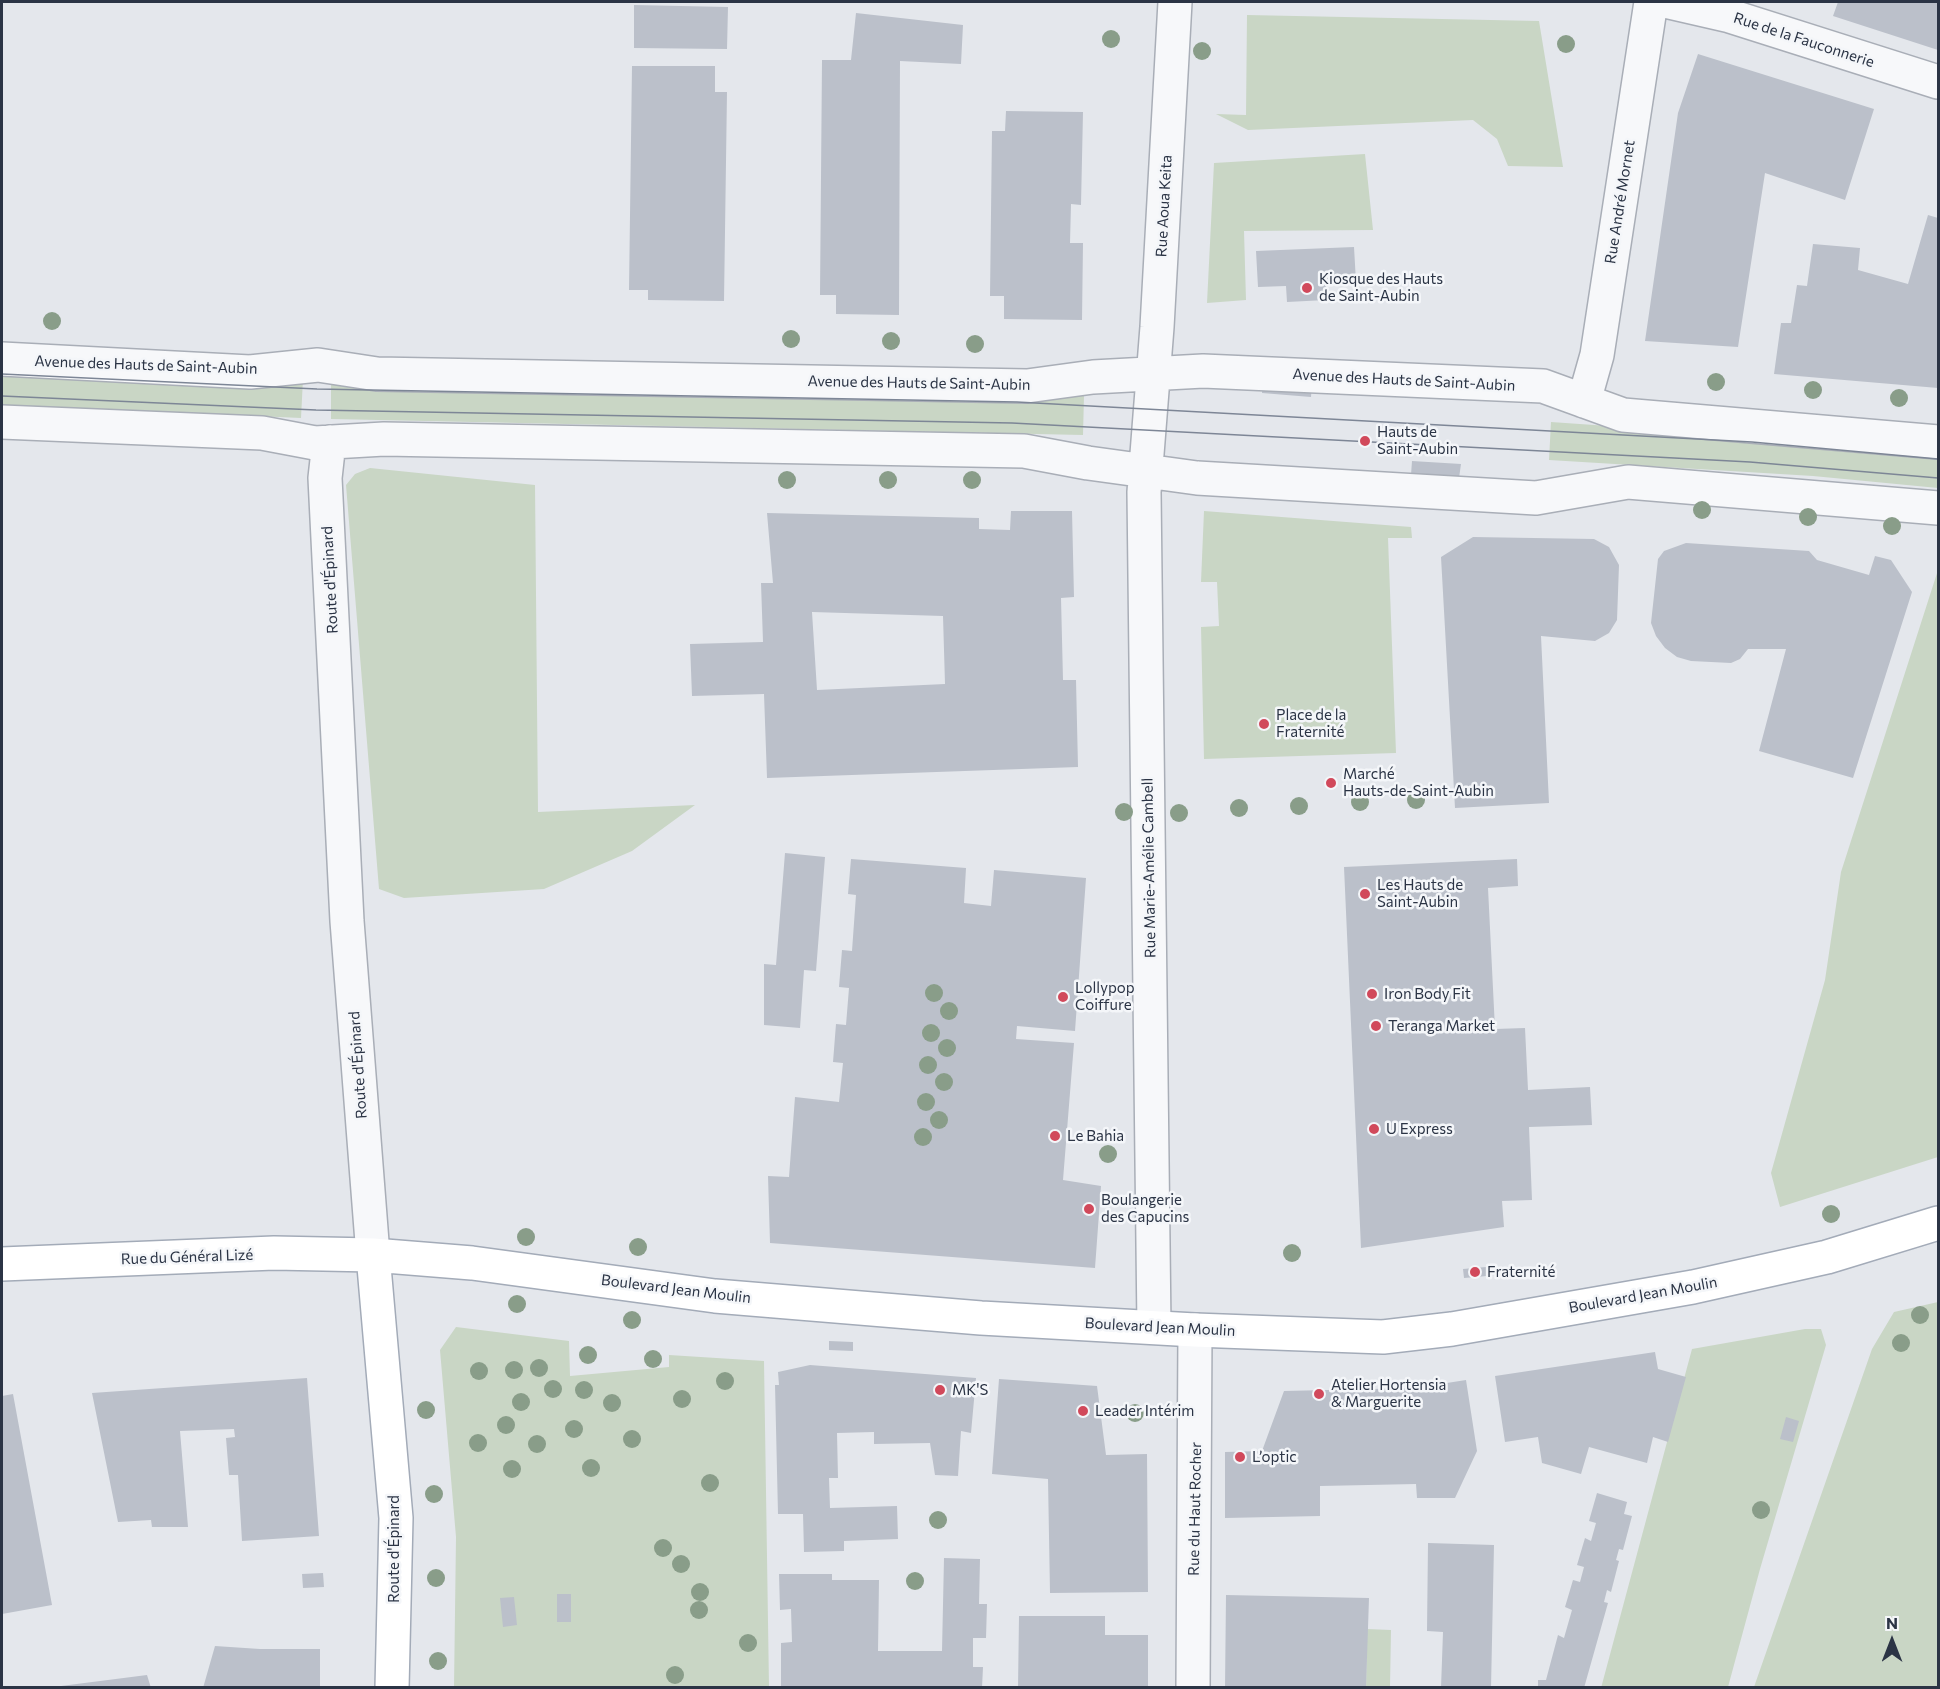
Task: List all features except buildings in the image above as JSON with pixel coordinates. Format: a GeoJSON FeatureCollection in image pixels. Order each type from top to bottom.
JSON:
{"type":"FeatureCollection","features":[{"type":"Feature","properties":{"kind":"main road","name":"Boulevard Jean Moulin"},"geometry":{"type":"LineString","coordinates":[[374,1255],[472,1263],[715,1296],[981,1317],[1195,1330],[1383,1337],[1452,1329],[1735,1278],[1827,1257],[1938,1223]]}},
{"type":"Feature","properties":{"kind":"main road","name":"Rue du Général Lizé"},"geometry":{"type":"LineString","coordinates":[[2,1264],[274,1253],[374,1255]]}},
{"type":"Feature","properties":{"kind":"main road","name":"Route d'Épinard"},"geometry":{"type":"LineString","coordinates":[[374,1255],[396,1518],[392,1688]]}},
{"type":"Feature","properties":{"kind":"street","name":"Rue Aoua Keita"},"geometry":{"type":"LineString","coordinates":[[1151,410],[1175,2]]}},
{"type":"Feature","properties":{"kind":"street","name":"Rue André Mornet"},"geometry":{"type":"LineString","coordinates":[[1584,401],[1597,355],[1651,2]]}},
{"type":"Feature","properties":{"kind":"street","name":"Rue de la Fauconnerie"},"geometry":{"type":"LineString","coordinates":[[1668,2],[1730,16],[1938,82]]}},
{"type":"Feature","properties":{"kind":"street","name":"Avenue des Hauts de Saint-Aubin"},"geometry":{"type":"LineString","coordinates":[[2,359],[250,372],[318,365],[377,374],[1015,386],[1203,371],[1543,386],[1623,415],[1938,442]]}},
{"type":"Feature","properties":{"kind":"street","name":"Rue Marie-Amélie Cambell"},"geometry":{"type":"LineString","coordinates":[[1151,410],[1146,469],[1154,1327]]}},
{"type":"Feature","properties":{"kind":"street"},"geometry":{"type":"LineString","coordinates":[[2,422],[262,433],[315,443],[384,439],[1024,451],[1088,463],[1146,469],[1197,478],[1536,498],[1628,482],[1938,508]]}},
{"type":"Feature","properties":{"kind":"street","name":"Route d'Épinard"},"geometry":{"type":"LineString","coordinates":[[328,442],[325,478],[347,921],[374,1255]]}},
{"type":"Feature","properties":{"kind":"street","name":"Rue du Haut Rocher"},"geometry":{"type":"LineString","coordinates":[[1193,1688],[1195,1330]]}},
{"type":"Feature","properties":{"kind":"green space"},"geometry":{"type":"Polygon","coordinates":[[[1247,15],[1539,21],[1563,167],[1508,166],[1497,139],[1473,120],[1248,130],[1216,114],[1246,115],[1247,15]]]}},
{"type":"Feature","properties":{"kind":"green space"},"geometry":{"type":"Polygon","coordinates":[[[1365,154],[1373,230],[1244,231],[1246,300],[1207,303],[1214,163],[1365,154]]]}},
{"type":"Feature","properties":{"kind":"green space"},"geometry":{"type":"Polygon","coordinates":[[[2,367],[303,379],[301,418],[2,405],[2,367]]]}},
{"type":"Feature","properties":{"kind":"green space"},"geometry":{"type":"Polygon","coordinates":[[[331,380],[1084,396],[1083,435],[331,419],[331,380]]]}},
{"type":"Feature","properties":{"kind":"green space"},"geometry":{"type":"Polygon","coordinates":[[[1551,422],[1938,449],[1938,488],[1813,476],[1549,460],[1551,422]]]}},
{"type":"Feature","properties":{"kind":"green space"},"geometry":{"type":"Polygon","coordinates":[[[370,468],[535,485],[538,812],[695,805],[632,851],[544,889],[404,898],[379,889],[346,485],[355,474],[370,468]]]}},
{"type":"Feature","properties":{"kind":"green space"},"geometry":{"type":"Polygon","coordinates":[[[1204,511],[1411,527],[1412,538],[1388,538],[1396,753],[1204,759],[1201,627],[1219,626],[1217,582],[1201,582],[1204,511]]]}},
{"type":"Feature","properties":{"kind":"green space"},"geometry":{"type":"Polygon","coordinates":[[[1938,570],[1938,1157],[1780,1207],[1771,1173],[1825,980],[1841,872],[1938,570]]]}},
{"type":"Feature","properties":{"kind":"green space"},"geometry":{"type":"Polygon","coordinates":[[[1938,1302],[1938,1687],[1754,1687],[1872,1349],[1894,1312],[1938,1302]]]}},
{"type":"Feature","properties":{"kind":"green space"},"geometry":{"type":"Polygon","coordinates":[[[456,1327],[569,1341],[570,1376],[669,1367],[669,1355],[764,1361],[769,1687],[454,1687],[456,1537],[440,1350],[456,1327]]]}},
{"type":"Feature","properties":{"kind":"green space"},"geometry":{"type":"Polygon","coordinates":[[[1805,1329],[1821,1329],[1826,1345],[1728,1687],[1601,1688],[1692,1349],[1805,1329]]]}},
{"type":"Feature","properties":{"kind":"green space"},"geometry":{"type":"Polygon","coordinates":[[[1367,1629],[1391,1630],[1390,1687],[1366,1688],[1367,1629]]]}},
{"type":"Feature","properties":{"kind":"tram line"},"geometry":{"type":"LineString","coordinates":[[2,374],[317,389],[1017,402],[1752,442],[1938,459]]}},
{"type":"Feature","properties":{"kind":"tram line"},"geometry":{"type":"LineString","coordinates":[[2,396],[316,410],[1012,423],[1750,462],[1938,478]]}},
{"type":"Feature","properties":{"kind":"place","name":"Kiosque des Hauts de Saint-Aubin"},"geometry":{"type":"Point","coordinates":[1307,288]}},
{"type":"Feature","properties":{"kind":"place","name":"Hauts de Saint-Aubin"},"geometry":{"type":"Point","coordinates":[1365,441]}},
{"type":"Feature","properties":{"kind":"place","name":"Place de la Fraternité"},"geometry":{"type":"Point","coordinates":[1264,724]}},
{"type":"Feature","properties":{"kind":"place","name":"Marché Hauts-de-Saint-Aubin"},"geometry":{"type":"Point","coordinates":[1331,783]}},
{"type":"Feature","properties":{"kind":"place","name":"Les Hauts de Saint-Aubin"},"geometry":{"type":"Point","coordinates":[1365,894]}},
{"type":"Feature","properties":{"kind":"place","name":"Iron Body Fit"},"geometry":{"type":"Point","coordinates":[1372,994]}},
{"type":"Feature","properties":{"kind":"place","name":"Lollypop Coiffure"},"geometry":{"type":"Point","coordinates":[1063,997]}},
{"type":"Feature","properties":{"kind":"place","name":"Teranga Market"},"geometry":{"type":"Point","coordinates":[1376,1026]}},
{"type":"Feature","properties":{"kind":"place","name":"U Express"},"geometry":{"type":"Point","coordinates":[1374,1129]}},
{"type":"Feature","properties":{"kind":"place","name":"Le Bahia"},"geometry":{"type":"Point","coordinates":[1055,1136]}},
{"type":"Feature","properties":{"kind":"place","name":"Boulangerie des Capucins"},"geometry":{"type":"Point","coordinates":[1089,1209]}},
{"type":"Feature","properties":{"kind":"place","name":"Fraternité"},"geometry":{"type":"Point","coordinates":[1475,1272]}},
{"type":"Feature","properties":{"kind":"place","name":"MK'S"},"geometry":{"type":"Point","coordinates":[940,1390]}},
{"type":"Feature","properties":{"kind":"place","name":"Atelier Hortensia & Marguerite"},"geometry":{"type":"Point","coordinates":[1319,1394]}},
{"type":"Feature","properties":{"kind":"place","name":"Leader Intérim"},"geometry":{"type":"Point","coordinates":[1083,1411]}},
{"type":"Feature","properties":{"kind":"place","name":"L’optic"},"geometry":{"type":"Point","coordinates":[1240,1457]}}]}
